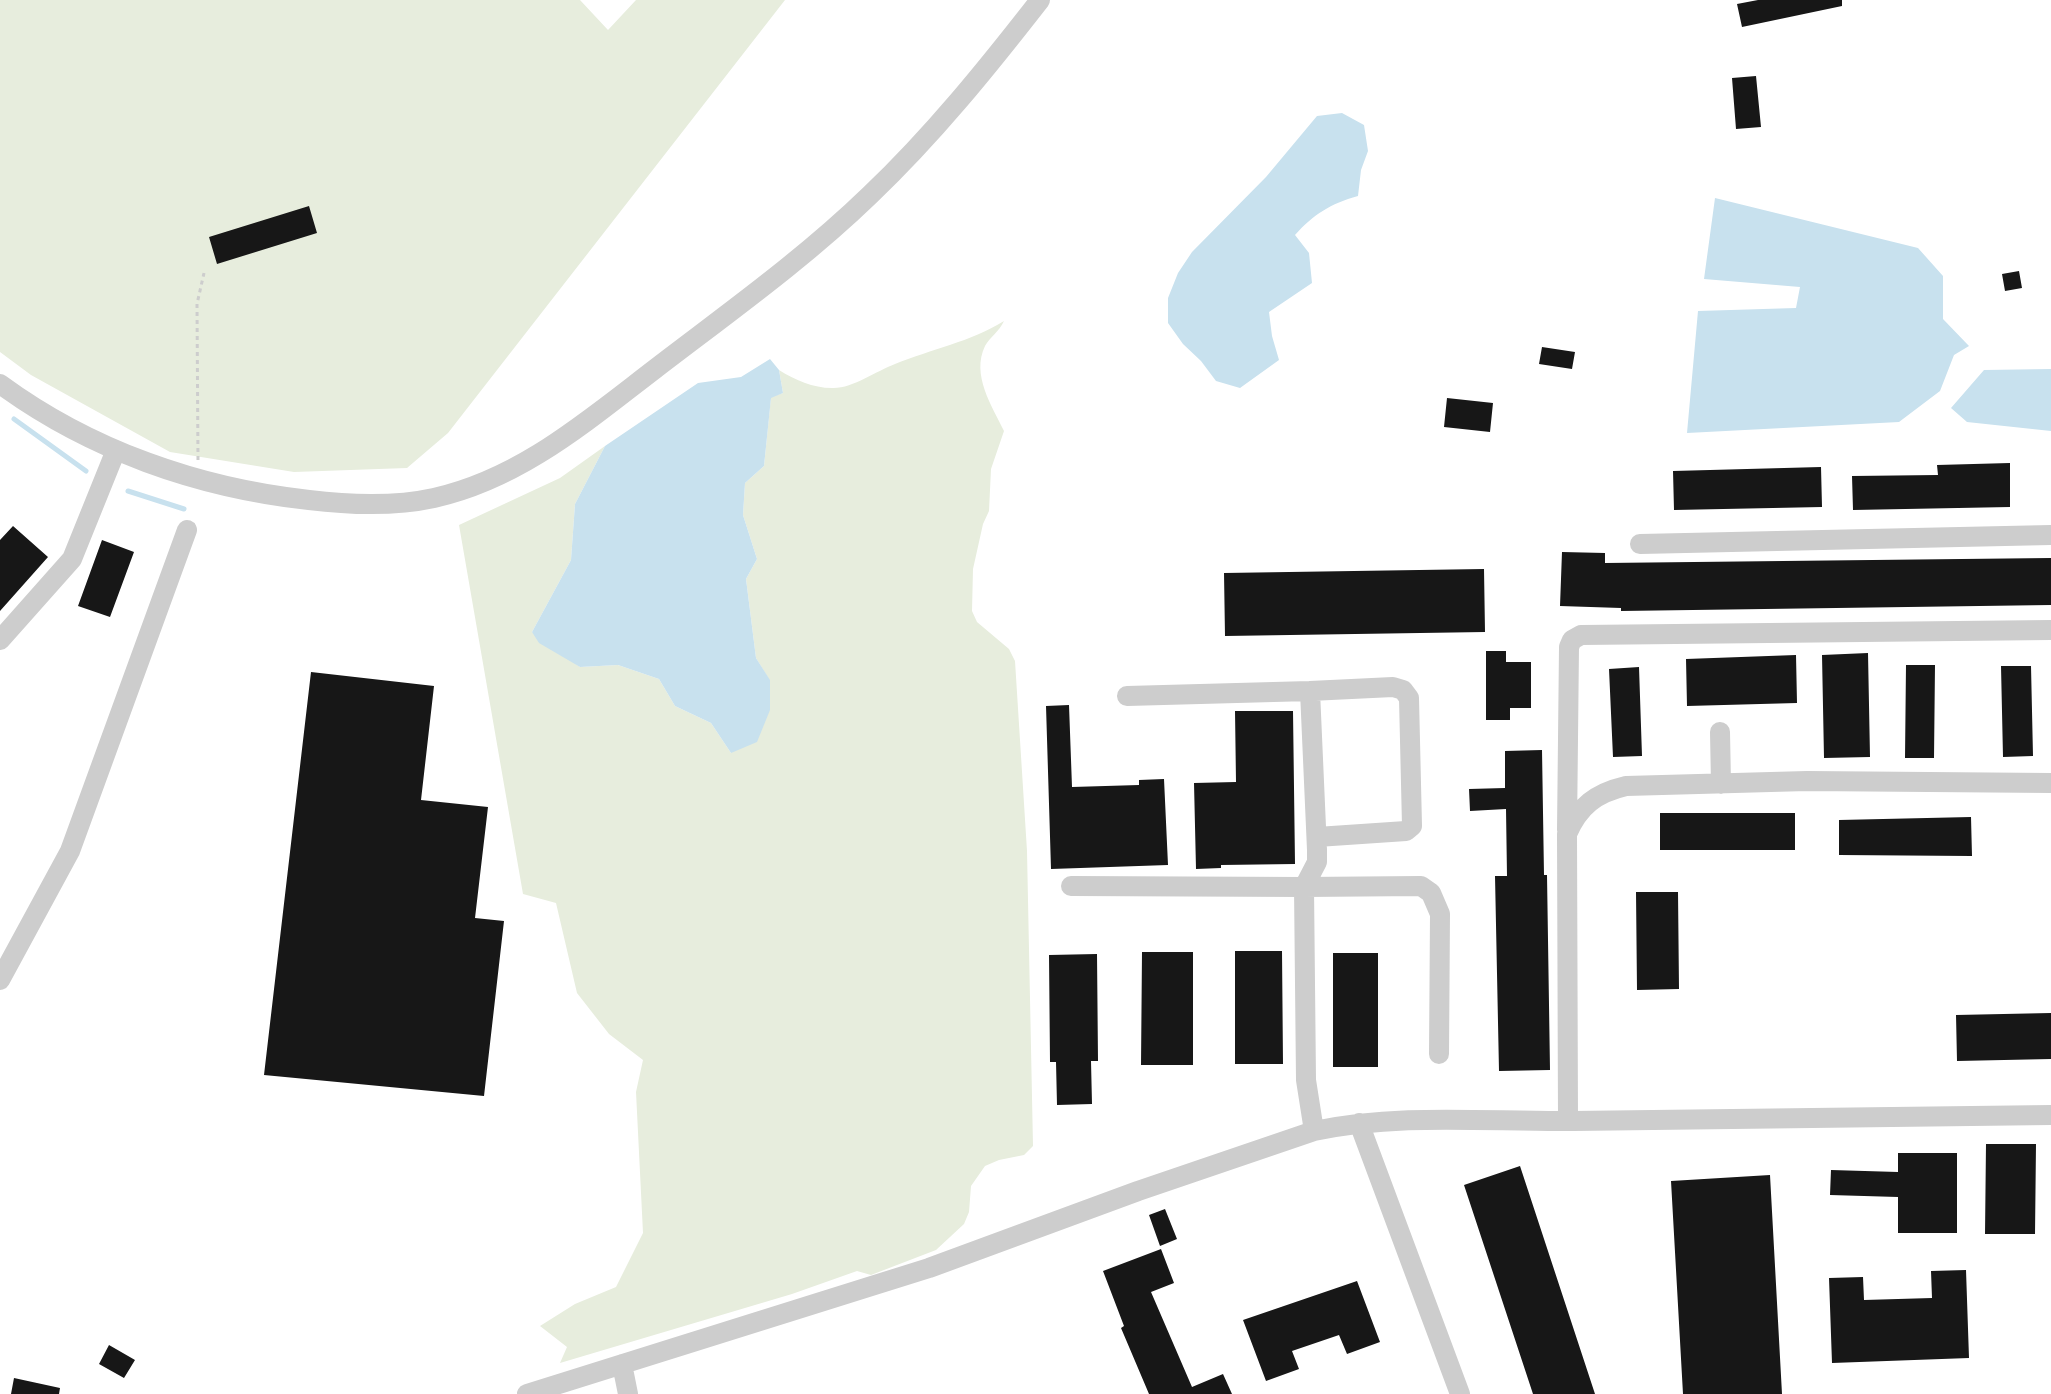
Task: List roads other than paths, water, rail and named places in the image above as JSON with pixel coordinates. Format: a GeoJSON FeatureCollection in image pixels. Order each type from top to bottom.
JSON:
{"type":"FeatureCollection","features":[{"type":"Feature","properties":{"kind":"street"},"geometry":{"type":"LineString","coordinates":[[0,384],[25,403],[83,436],[116,450],[198,479],[269,496],[339,504],[387,504],[433,498],[484,484],[524,464],[578,428],[834,228],[922,141],[993,60],[1040,0]]}},
{"type":"Feature","properties":{"kind":"street"},"geometry":{"type":"LineString","coordinates":[[0,640],[72,559],[116,450]]}},
{"type":"Feature","properties":{"kind":"street"},"geometry":{"type":"LineString","coordinates":[[0,980],[70,851],[187,530]]}},
{"type":"Feature","properties":{"kind":"street"},"geometry":{"type":"LineString","coordinates":[[1640,544],[2051,535]]}},
{"type":"Feature","properties":{"kind":"street"},"geometry":{"type":"LineString","coordinates":[[1568,1121],[1567,834],[1569,647],[1572,640],[1581,635],[2051,630]]}},
{"type":"Feature","properties":{"kind":"street"},"geometry":{"type":"LineString","coordinates":[[1127,696],[1393,687],[1403,690],[1409,698],[1412,826],[1406,831],[1317,837]]}},
{"type":"Feature","properties":{"kind":"street"},"geometry":{"type":"LineString","coordinates":[[1310,691],[1317,862],[1304,887],[1306,1080],[1314,1131]]}},
{"type":"Feature","properties":{"kind":"street"},"geometry":{"type":"LineString","coordinates":[[1720,732],[1721,784]]}},
{"type":"Feature","properties":{"kind":"street"},"geometry":{"type":"LineString","coordinates":[[1567,834],[1583,805],[1610,790],[1626,786],[2051,783]]}},
{"type":"Feature","properties":{"kind":"street"},"geometry":{"type":"LineString","coordinates":[[1071,886],[1421,886],[1431,893],[1440,914],[1439,1054]]}},
{"type":"Feature","properties":{"kind":"street"},"geometry":{"type":"LineString","coordinates":[[527,1394],[929,1268],[1138,1191],[1314,1131],[1411,1118],[1568,1121],[2051,1115]]}},
{"type":"Feature","properties":{"kind":"street"},"geometry":{"type":"LineString","coordinates":[[1359,1123],[1460,1394]]}},
{"type":"Feature","properties":{"kind":"street"},"geometry":{"type":"LineString","coordinates":[[622,1364],[628,1394]]}},
{"type":"Feature","properties":{"kind":"water"},"geometry":{"type":"Polygon","coordinates":[[[1342,113],[1364,125],[1368,151],[1361,170],[1358,196],[1323,211],[1295,235],[1309,253],[1312,283],[1269,312],[1279,360],[1240,388],[1216,381],[1168,323],[1168,298],[1178,273],[1192,252],[1266,177],[1317,116],[1342,113]]]}},
{"type":"Feature","properties":{"kind":"water"},"geometry":{"type":"Polygon","coordinates":[[[1715,198],[1918,248],[1943,276],[1943,319],[1969,346],[1954,355],[1940,391],[1899,422],[1687,433],[1698,311],[1796,308],[1800,287],[1704,279],[1715,198]]]}},
{"type":"Feature","properties":{"kind":"water"},"geometry":{"type":"Polygon","coordinates":[[[770,359],[779,370],[783,393],[771,398],[764,466],[745,483],[743,515],[757,559],[746,579],[756,658],[770,680],[770,710],[757,742],[731,753],[711,723],[675,706],[659,679],[618,665],[580,667],[539,643],[532,632],[571,560],[575,504],[605,446],[698,383],[741,377],[770,359]]]}},
{"type":"Feature","properties":{"kind":"water"},"geometry":{"type":"Polygon","coordinates":[[[2051,369],[2051,431],[1967,422],[1951,408],[1984,370],[2051,369]]]}},
{"type":"Feature","properties":{"kind":"waterway"},"geometry":{"type":"LineString","coordinates":[[14,419],[86,471]]}},
{"type":"Feature","properties":{"kind":"waterway"},"geometry":{"type":"LineString","coordinates":[[128,491],[184,509]]}}]}
